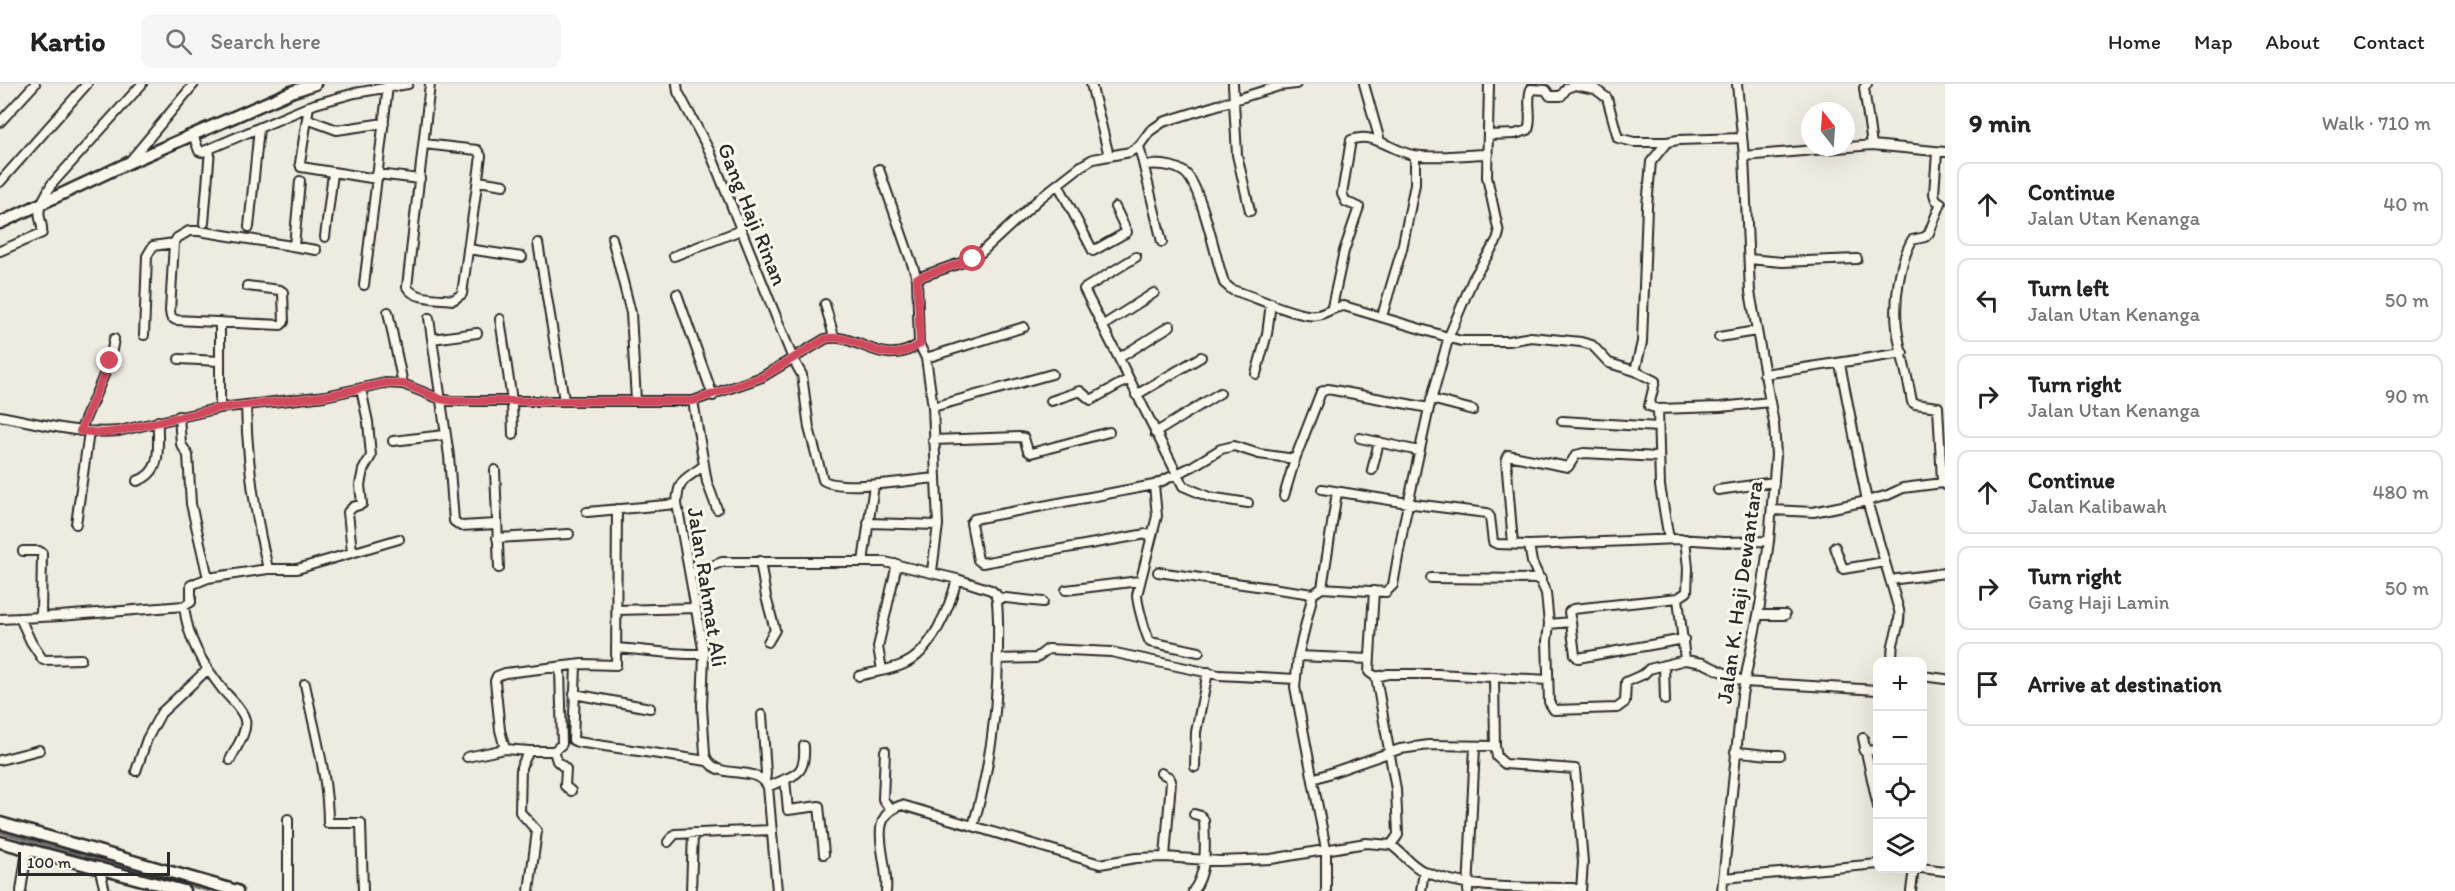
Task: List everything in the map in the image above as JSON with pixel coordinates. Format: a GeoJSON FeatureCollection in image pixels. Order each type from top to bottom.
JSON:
{"type":"FeatureCollection","features":[{"type":"Feature","properties":{"kind":"street"},"geometry":{"type":"LineString","coordinates":[[0,122],[35,84]]}},
{"type":"Feature","properties":{"kind":"street"},"geometry":{"type":"LineString","coordinates":[[0,182],[87,84]]}},
{"type":"Feature","properties":{"kind":"street"},"geometry":{"type":"LineString","coordinates":[[0,251],[39,234],[43,229],[39,216],[41,204],[51,185],[142,84]]}},
{"type":"Feature","properties":{"kind":"street"},"geometry":{"type":"LineString","coordinates":[[128,163],[194,84]]}},
{"type":"Feature","properties":{"kind":"street"},"geometry":{"type":"LineString","coordinates":[[0,223],[128,163],[193,137],[290,88],[315,84]]}},
{"type":"Feature","properties":{"kind":"street"},"geometry":{"type":"LineString","coordinates":[[193,137],[198,149],[202,152],[309,106],[388,86],[408,84]]}},
{"type":"Feature","properties":{"kind":"street"},"geometry":{"type":"LineString","coordinates":[[424,144],[480,152],[462,294],[453,300],[410,293],[407,287],[430,84]]}},
{"type":"Feature","properties":{"kind":"street","name":"Gang Haji Rinan"},"geometry":{"type":"LineString","coordinates":[[677,84],[678,92],[710,152],[801,375],[809,428],[823,480],[829,484],[874,485]]}},
{"type":"Feature","properties":{"kind":"street"},"geometry":{"type":"LineString","coordinates":[[1091,84],[1109,156]]}},
{"type":"Feature","properties":{"kind":"street"},"geometry":{"type":"LineString","coordinates":[[1233,84],[1237,155],[1250,211]]}},
{"type":"Feature","properties":{"kind":"street"},"geometry":{"type":"LineString","coordinates":[[917,278],[975,258],[1036,201],[1081,166],[1093,159],[1130,152],[1162,122],[1279,86],[1296,84]]}},
{"type":"Feature","properties":{"kind":"street"},"geometry":{"type":"LineString","coordinates":[[1364,84],[1380,141]]}},
{"type":"Feature","properties":{"kind":"street"},"geometry":{"type":"LineString","coordinates":[[1158,572],[1313,594],[1322,588],[1386,592],[1393,585],[1419,451],[1449,336],[1473,279],[1497,240],[1499,226],[1489,193],[1489,84]]}},
{"type":"Feature","properties":{"kind":"street","name":"Jalan K. Haji Dewantara"},"geometry":{"type":"LineString","coordinates":[[1722,891],[1744,682],[1758,615],[1769,541],[1776,440],[1750,292],[1744,156],[1737,84]]}},
{"type":"Feature","properties":{"kind":"street"},"geometry":{"type":"LineString","coordinates":[[1867,84],[1864,88],[1872,145]]}},
{"type":"Feature","properties":{"kind":"street"},"geometry":{"type":"LineString","coordinates":[[1488,135],[1515,134],[1528,130],[1531,89],[1546,90],[1550,96],[1561,96],[1567,88],[1575,85],[1595,89],[1607,98],[1618,138],[1634,142],[1742,138]]}},
{"type":"Feature","properties":{"kind":"street"},"geometry":{"type":"LineString","coordinates":[[364,285],[388,86]]}},
{"type":"Feature","properties":{"kind":"street"},"geometry":{"type":"LineString","coordinates":[[309,106],[301,167],[333,173],[420,179]]}},
{"type":"Feature","properties":{"kind":"street"},"geometry":{"type":"LineString","coordinates":[[307,120],[337,130],[384,123]]}},
{"type":"Feature","properties":{"kind":"street"},"geometry":{"type":"LineString","coordinates":[[249,226],[259,128]]}},
{"type":"Feature","properties":{"kind":"street"},"geometry":{"type":"LineString","coordinates":[[1332,308],[1344,251],[1359,207],[1346,202],[1342,194],[1351,140],[1360,137],[1380,141],[1415,156],[1488,154]]}},
{"type":"Feature","properties":{"kind":"street"},"geometry":{"type":"LineString","coordinates":[[1635,371],[1642,342],[1648,180],[1651,162],[1667,142]]}},
{"type":"Feature","properties":{"kind":"street"},"geometry":{"type":"LineString","coordinates":[[1744,156],[1872,145],[1941,152],[1934,194],[1936,200],[1941,203],[1929,233],[1925,237],[1912,240],[1902,265],[1897,327],[1912,402],[1938,406],[1944,484],[1903,488],[1867,501],[1813,512],[1772,510]]}},
{"type":"Feature","properties":{"kind":"street"},"geometry":{"type":"LineString","coordinates":[[1138,146],[1162,242]]}},
{"type":"Feature","properties":{"kind":"street"},"geometry":{"type":"LineString","coordinates":[[204,223],[210,149]]}},
{"type":"Feature","properties":{"kind":"street"},"geometry":{"type":"LineString","coordinates":[[1382,316],[1402,249],[1415,184],[1415,156]]}},
{"type":"Feature","properties":{"kind":"street"},"geometry":{"type":"LineString","coordinates":[[1144,165],[1157,164],[1176,168],[1193,180],[1224,283],[1232,290],[1305,315],[1318,315],[1332,308],[1344,306],[1461,340],[1531,338],[1592,345],[1609,363],[1635,371],[1655,381],[1649,406],[1658,409],[1720,407],[1770,402]]}},
{"type":"Feature","properties":{"kind":"street"},"geometry":{"type":"LineString","coordinates":[[879,169],[917,278],[920,344],[926,358],[933,406],[938,525],[932,572]]}},
{"type":"Feature","properties":{"kind":"street"},"geometry":{"type":"LineString","coordinates":[[325,237],[333,173]]}},
{"type":"Feature","properties":{"kind":"street"},"geometry":{"type":"LineString","coordinates":[[294,246],[300,181]]}},
{"type":"Feature","properties":{"kind":"street"},"geometry":{"type":"LineString","coordinates":[[478,182],[504,185]]}},
{"type":"Feature","properties":{"kind":"street"},"geometry":{"type":"LineString","coordinates":[[1058,184],[1093,251],[1127,232],[1115,207]]}},
{"type":"Feature","properties":{"kind":"street"},"geometry":{"type":"LineString","coordinates":[[674,256],[741,230]]}},
{"type":"Feature","properties":{"kind":"street"},"geometry":{"type":"LineString","coordinates":[[247,286],[284,292],[284,322],[277,326],[176,320],[171,317],[170,311],[174,243],[182,234],[199,231],[316,250]]}},
{"type":"Feature","properties":{"kind":"street"},"geometry":{"type":"LineString","coordinates":[[612,238],[631,313],[636,401]]}},
{"type":"Feature","properties":{"kind":"street"},"geometry":{"type":"LineString","coordinates":[[144,335],[147,256],[153,246],[174,243]]}},
{"type":"Feature","properties":{"kind":"street"},"geometry":{"type":"LineString","coordinates":[[538,243],[564,400]]}},
{"type":"Feature","properties":{"kind":"street"},"geometry":{"type":"LineString","coordinates":[[468,249],[522,257]]}},
{"type":"Feature","properties":{"kind":"street"},"geometry":{"type":"LineString","coordinates":[[1136,257],[1084,289],[1119,358],[1127,380],[1183,486],[1209,496],[1248,503]]}},
{"type":"Feature","properties":{"kind":"street"},"geometry":{"type":"LineString","coordinates":[[1749,259],[1782,262],[1857,259]]}},
{"type":"Feature","properties":{"kind":"street"},"geometry":{"type":"LineString","coordinates":[[1102,326],[1154,293]]}},
{"type":"Feature","properties":{"kind":"street"},"geometry":{"type":"LineString","coordinates":[[676,294],[712,396]]}},
{"type":"Feature","properties":{"kind":"street"},"geometry":{"type":"LineString","coordinates":[[1256,374],[1267,334],[1271,303]]}},
{"type":"Feature","properties":{"kind":"street"},"geometry":{"type":"LineString","coordinates":[[825,304],[834,337]]}},
{"type":"Feature","properties":{"kind":"street"},"geometry":{"type":"LineString","coordinates":[[387,312],[404,384]]}},
{"type":"Feature","properties":{"kind":"street"},"geometry":{"type":"LineString","coordinates":[[429,318],[448,456],[454,521],[461,526],[496,524]]}},
{"type":"Feature","properties":{"kind":"street"},"geometry":{"type":"LineString","coordinates":[[500,319],[512,401],[513,435]]}},
{"type":"Feature","properties":{"kind":"street"},"geometry":{"type":"LineString","coordinates":[[220,322],[220,408]]}},
{"type":"Feature","properties":{"kind":"street"},"geometry":{"type":"LineString","coordinates":[[1119,358],[1170,326]]}},
{"type":"Feature","properties":{"kind":"street"},"geometry":{"type":"LineString","coordinates":[[926,358],[1024,327]]}},
{"type":"Feature","properties":{"kind":"street"},"geometry":{"type":"LineString","coordinates":[[1719,337],[1756,331]]}},
{"type":"Feature","properties":{"kind":"street"},"geometry":{"type":"LineString","coordinates":[[432,339],[477,333]]}},
{"type":"Feature","properties":{"kind":"street"},"geometry":{"type":"LineString","coordinates":[[0,416],[80,431],[119,431],[220,408],[325,396],[385,383],[404,384],[440,399],[693,401],[762,377],[825,339],[843,338],[869,350],[885,353],[901,352],[920,344]]}},
{"type":"Feature","properties":{"kind":"street"},"geometry":{"type":"LineString","coordinates":[[80,431],[110,361],[114,339]]}},
{"type":"Feature","properties":{"kind":"street"},"geometry":{"type":"LineString","coordinates":[[1764,374],[1903,353]]}},
{"type":"Feature","properties":{"kind":"street"},"geometry":{"type":"LineString","coordinates":[[1136,395],[1201,357]]}},
{"type":"Feature","properties":{"kind":"street"},"geometry":{"type":"LineString","coordinates":[[179,359],[220,361]]}},
{"type":"Feature","properties":{"kind":"street"},"geometry":{"type":"LineString","coordinates":[[1840,364],[1867,501],[1900,617],[1892,642],[1893,657]]}},
{"type":"Feature","properties":{"kind":"street"},"geometry":{"type":"LineString","coordinates":[[933,406],[1052,374]]}},
{"type":"Feature","properties":{"kind":"street"},"geometry":{"type":"LineString","coordinates":[[1051,401],[1080,391],[1084,391],[1091,400],[1127,380]]}},
{"type":"Feature","properties":{"kind":"street"},"geometry":{"type":"LineString","coordinates":[[352,552],[348,512],[353,507],[362,504],[360,485],[364,464],[370,459],[361,389]]}},
{"type":"Feature","properties":{"kind":"street"},"geometry":{"type":"LineString","coordinates":[[1284,496],[1295,459],[1321,392],[1337,390],[1429,408]]}},
{"type":"Feature","properties":{"kind":"street"},"geometry":{"type":"LineString","coordinates":[[1155,434],[1220,393]]}},
{"type":"Feature","properties":{"kind":"street"},"geometry":{"type":"LineString","coordinates":[[1431,399],[1473,410]]}},
{"type":"Feature","properties":{"kind":"street"},"geometry":{"type":"LineString","coordinates":[[693,401],[704,465],[717,509]]}},
{"type":"Feature","properties":{"kind":"street"},"geometry":{"type":"LineString","coordinates":[[246,405],[257,525],[268,569]]}},
{"type":"Feature","properties":{"kind":"street"},"geometry":{"type":"LineString","coordinates":[[1658,409],[1660,486],[1669,539]]}},
{"type":"Feature","properties":{"kind":"street"},"geometry":{"type":"LineString","coordinates":[[179,416],[181,444],[189,455],[191,504],[208,579]]}},
{"type":"Feature","properties":{"kind":"street"},"geometry":{"type":"LineString","coordinates":[[137,481],[149,477],[155,470],[158,421]]}},
{"type":"Feature","properties":{"kind":"street"},"geometry":{"type":"LineString","coordinates":[[1562,421],[1658,427]]}},
{"type":"Feature","properties":{"kind":"street"},"geometry":{"type":"LineString","coordinates":[[76,524],[89,432]]}},
{"type":"Feature","properties":{"kind":"street"},"geometry":{"type":"LineString","coordinates":[[933,440],[1019,437],[1024,438],[1028,451],[1031,453],[1109,432]]}},
{"type":"Feature","properties":{"kind":"street"},"geometry":{"type":"LineString","coordinates":[[393,441],[444,435]]}},
{"type":"Feature","properties":{"kind":"street"},"geometry":{"type":"LineString","coordinates":[[1360,438],[1419,451]]}},
{"type":"Feature","properties":{"kind":"street"},"geometry":{"type":"LineString","coordinates":[[1372,470],[1379,442]]}},
{"type":"Feature","properties":{"kind":"street"},"geometry":{"type":"LineString","coordinates":[[1152,533],[982,563],[978,560],[971,524],[974,519],[1156,484],[1177,475],[1221,449],[1234,446],[1259,454],[1295,459]]}},
{"type":"Feature","properties":{"kind":"street"},"geometry":{"type":"LineString","coordinates":[[1513,544],[1506,459],[1508,455],[1568,467],[1576,455],[1584,453],[1658,457]]}},
{"type":"Feature","properties":{"kind":"street","name":"Jalan Rahmat Ali"},"geometry":{"type":"LineString","coordinates":[[704,465],[685,477],[677,495],[677,504],[704,654],[703,715],[707,761]]}},
{"type":"Feature","properties":{"kind":"street"},"geometry":{"type":"LineString","coordinates":[[495,470],[499,568]]}},
{"type":"Feature","properties":{"kind":"street"},"geometry":{"type":"LineString","coordinates":[[863,562],[874,485],[935,478]]}},
{"type":"Feature","properties":{"kind":"street"},"geometry":{"type":"LineString","coordinates":[[1718,490],[1774,482]]}},
{"type":"Feature","properties":{"kind":"street"},"geometry":{"type":"LineString","coordinates":[[1156,484],[1157,505],[1139,581],[1137,603],[1144,622],[1146,637],[1150,642],[1199,652]]}},
{"type":"Feature","properties":{"kind":"street"},"geometry":{"type":"LineString","coordinates":[[1322,489],[1487,513],[1490,517],[1493,542],[1529,545],[1669,539],[1725,542],[1769,541]]}},
{"type":"Feature","properties":{"kind":"street"},"geometry":{"type":"LineString","coordinates":[[1322,588],[1337,492]]}},
{"type":"Feature","properties":{"kind":"street"},"geometry":{"type":"LineString","coordinates":[[587,512],[677,504]]}},
{"type":"Feature","properties":{"kind":"street"},"geometry":{"type":"LineString","coordinates":[[505,749],[500,730],[495,681],[497,676],[505,673],[591,664],[614,666],[617,662],[617,509]]}},
{"type":"Feature","properties":{"kind":"street"},"geometry":{"type":"LineString","coordinates":[[868,523],[938,525]]}},
{"type":"Feature","properties":{"kind":"street"},"geometry":{"type":"LineString","coordinates":[[497,538],[569,534]]}},
{"type":"Feature","properties":{"kind":"street"},"geometry":{"type":"LineString","coordinates":[[0,619],[184,606],[190,602],[191,585],[208,579],[268,569],[297,569],[399,539]]}},
{"type":"Feature","properties":{"kind":"street"},"geometry":{"type":"LineString","coordinates":[[1684,639],[1578,658],[1575,655],[1569,612],[1573,609],[1678,598],[1687,592],[1688,568],[1685,539]]}},
{"type":"Feature","properties":{"kind":"street"},"geometry":{"type":"LineString","coordinates":[[1529,545],[1532,562],[1546,593],[1549,624],[1547,641],[1549,702],[1554,710],[1617,708],[1625,702],[1626,682],[1644,674],[1649,669],[1685,660],[1703,663],[1744,682],[1873,690]]}},
{"type":"Feature","properties":{"kind":"street"},"geometry":{"type":"LineString","coordinates":[[1835,547],[1843,569],[1885,562]]}},
{"type":"Feature","properties":{"kind":"street"},"geometry":{"type":"LineString","coordinates":[[23,550],[42,553],[41,617]]}},
{"type":"Feature","properties":{"kind":"street"},"geometry":{"type":"LineString","coordinates":[[760,561],[775,630],[768,642]]}},
{"type":"Feature","properties":{"kind":"street"},"geometry":{"type":"LineString","coordinates":[[690,574],[722,562],[863,562],[897,564],[992,590],[996,597],[997,698],[989,763],[973,826]]}},
{"type":"Feature","properties":{"kind":"street"},"geometry":{"type":"LineString","coordinates":[[882,670],[879,639],[897,564]]}},
{"type":"Feature","properties":{"kind":"street"},"geometry":{"type":"LineString","coordinates":[[1890,580],[1945,573]]}},
{"type":"Feature","properties":{"kind":"street"},"geometry":{"type":"LineString","coordinates":[[1431,578],[1541,579]]}},
{"type":"Feature","properties":{"kind":"street"},"geometry":{"type":"LineString","coordinates":[[859,676],[906,664],[930,642],[948,608],[957,579]]}},
{"type":"Feature","properties":{"kind":"street"},"geometry":{"type":"LineString","coordinates":[[1066,590],[1139,581]]}},
{"type":"Feature","properties":{"kind":"street"},"geometry":{"type":"LineString","coordinates":[[1374,591],[1368,672],[1376,677],[1388,674],[1548,680]]}},
{"type":"Feature","properties":{"kind":"street"},"geometry":{"type":"LineString","coordinates":[[1313,594],[1298,656],[1296,698],[1326,849],[1326,891]]}},
{"type":"Feature","properties":{"kind":"street"},"geometry":{"type":"LineString","coordinates":[[996,597],[1043,602]]}},
{"type":"Feature","properties":{"kind":"street"},"geometry":{"type":"LineString","coordinates":[[1678,598],[1685,660]]}},
{"type":"Feature","properties":{"kind":"street"},"geometry":{"type":"LineString","coordinates":[[184,606],[190,640],[207,670],[245,717],[245,729],[230,760]]}},
{"type":"Feature","properties":{"kind":"street"},"geometry":{"type":"LineString","coordinates":[[617,610],[696,608]]}},
{"type":"Feature","properties":{"kind":"street"},"geometry":{"type":"LineString","coordinates":[[1758,615],[1785,615]]}},
{"type":"Feature","properties":{"kind":"street"},"geometry":{"type":"LineString","coordinates":[[20,618],[31,642],[43,660],[81,659]]}},
{"type":"Feature","properties":{"kind":"street"},"geometry":{"type":"LineString","coordinates":[[1549,624],[1571,622]]}},
{"type":"Feature","properties":{"kind":"street"},"geometry":{"type":"LineString","coordinates":[[616,648],[660,651],[679,655],[704,654]]}},
{"type":"Feature","properties":{"kind":"street"},"geometry":{"type":"LineString","coordinates":[[998,659],[1036,658],[1044,651],[1054,649],[1111,652],[1220,675],[1296,679]]}},
{"type":"Feature","properties":{"kind":"street"},"geometry":{"type":"LineString","coordinates":[[1298,656],[1369,659]]}},
{"type":"Feature","properties":{"kind":"street"},"geometry":{"type":"LineString","coordinates":[[1664,665],[1665,700]]}},
{"type":"Feature","properties":{"kind":"street"},"geometry":{"type":"LineString","coordinates":[[576,666],[573,740],[707,761],[717,769],[756,775],[766,784]]}},
{"type":"Feature","properties":{"kind":"street"},"geometry":{"type":"LineString","coordinates":[[554,751],[562,741],[560,668]]}},
{"type":"Feature","properties":{"kind":"street"},"geometry":{"type":"LineString","coordinates":[[136,771],[147,739],[161,713],[207,670]]}},
{"type":"Feature","properties":{"kind":"street"},"geometry":{"type":"LineString","coordinates":[[1195,767],[1196,732],[1208,672]]}},
{"type":"Feature","properties":{"kind":"street"},"geometry":{"type":"LineString","coordinates":[[1376,677],[1396,789],[1398,835],[1391,845]]}},
{"type":"Feature","properties":{"kind":"street"},"geometry":{"type":"LineString","coordinates":[[886,891],[884,854],[880,834],[883,816],[890,809],[902,805],[1100,864],[1136,858],[1165,857],[1204,861],[1271,859],[1366,843],[1391,845],[1406,861],[1424,871],[1468,888],[1515,890],[1566,888],[1581,891],[1583,861],[1575,769],[1505,764],[1497,757],[1494,677]]}},
{"type":"Feature","properties":{"kind":"street"},"geometry":{"type":"LineString","coordinates":[[1927,677],[1945,679]]}},
{"type":"Feature","properties":{"kind":"street"},"geometry":{"type":"LineString","coordinates":[[304,684],[325,784],[328,823],[362,823],[363,891]]}},
{"type":"Feature","properties":{"kind":"street"},"geometry":{"type":"LineString","coordinates":[[574,694],[650,708]]}},
{"type":"Feature","properties":{"kind":"street"},"geometry":{"type":"LineString","coordinates":[[762,715],[766,784],[777,891]]}},
{"type":"Feature","properties":{"kind":"street"},"geometry":{"type":"LineString","coordinates":[[1863,738],[1873,787]]}},
{"type":"Feature","properties":{"kind":"street"},"geometry":{"type":"LineString","coordinates":[[1313,779],[1400,749],[1429,745],[1495,746]]}},
{"type":"Feature","properties":{"kind":"street"},"geometry":{"type":"LineString","coordinates":[[766,784],[785,779],[800,771],[805,764],[804,746]]}},
{"type":"Feature","properties":{"kind":"street"},"geometry":{"type":"LineString","coordinates":[[1468,888],[1475,747]]}},
{"type":"Feature","properties":{"kind":"street"},"geometry":{"type":"LineString","coordinates":[[467,757],[505,749],[554,751]]}},
{"type":"Feature","properties":{"kind":"street"},"geometry":{"type":"LineString","coordinates":[[0,759],[39,750]]}},
{"type":"Feature","properties":{"kind":"street"},"geometry":{"type":"LineString","coordinates":[[1864,751],[1873,750]]}},
{"type":"Feature","properties":{"kind":"street"},"geometry":{"type":"LineString","coordinates":[[529,751],[521,766],[520,812],[537,831],[529,891]]}},
{"type":"Feature","properties":{"kind":"street"},"geometry":{"type":"LineString","coordinates":[[554,751],[557,761],[566,769],[565,786],[571,791]]}},
{"type":"Feature","properties":{"kind":"street"},"geometry":{"type":"LineString","coordinates":[[885,751],[884,799],[890,809]]}},
{"type":"Feature","properties":{"kind":"street"},"geometry":{"type":"LineString","coordinates":[[1735,752],[1750,752],[1760,756],[1780,755]]}},
{"type":"Feature","properties":{"kind":"street"},"geometry":{"type":"LineString","coordinates":[[1161,772],[1171,781],[1165,857]]}},
{"type":"Feature","properties":{"kind":"street"},"geometry":{"type":"LineString","coordinates":[[785,779],[788,810],[819,807],[824,854]]}},
{"type":"Feature","properties":{"kind":"street"},"geometry":{"type":"LineString","coordinates":[[1193,891],[1198,885],[1204,861],[1203,820],[1201,816],[1194,814]]}},
{"type":"Feature","properties":{"kind":"street"},"geometry":{"type":"LineString","coordinates":[[288,819],[288,891]]}},
{"type":"Feature","properties":{"kind":"street"},"geometry":{"type":"LineString","coordinates":[[0,823],[237,891]]}},
{"type":"Feature","properties":{"kind":"street"},"geometry":{"type":"LineString","coordinates":[[668,842],[675,834],[772,830]]}},
{"type":"Feature","properties":{"kind":"street"},"geometry":{"type":"LineString","coordinates":[[691,891],[693,833]]}},
{"type":"Feature","properties":{"kind":"street"},"geometry":{"type":"LineString","coordinates":[[0,842],[184,891]]}},
{"type":"Feature","properties":{"kind":"street"},"geometry":{"type":"LineString","coordinates":[[21,891],[27,850]]}},
{"type":"Feature","properties":{"kind":"street"},"geometry":{"type":"LineString","coordinates":[[1724,878],[1873,864]]}},
{"type":"Feature","properties":{"kind":"street"},"geometry":{"type":"LineString","coordinates":[[99,867],[105,891]]}},
{"type":"Feature","properties":{"kind":"street"},"geometry":{"type":"LineString","coordinates":[[1927,869],[1945,872]]}},
{"type":"Feature","properties":{"kind":"street"},"geometry":{"type":"LineString","coordinates":[[1421,891],[1424,871]]}},
{"type":"Feature","properties":{"kind":"street"},"geometry":{"type":"LineString","coordinates":[[1911,891],[1913,873]]}},
{"type":"Feature","properties":{"kind":"waterway"},"geometry":{"type":"LineString","coordinates":[[0,832],[209,891]]}},
{"type":"Feature","properties":{"kind":"route"},"geometry":{"type":"LineString","coordinates":[[110,361],[80,431],[102,433],[119,431],[220,408],[325,396],[385,383],[404,384],[440,399],[451,401],[693,401],[762,377],[825,339],[843,338],[869,350],[885,353],[913,349],[920,344],[917,278],[973,259]]}}]}
